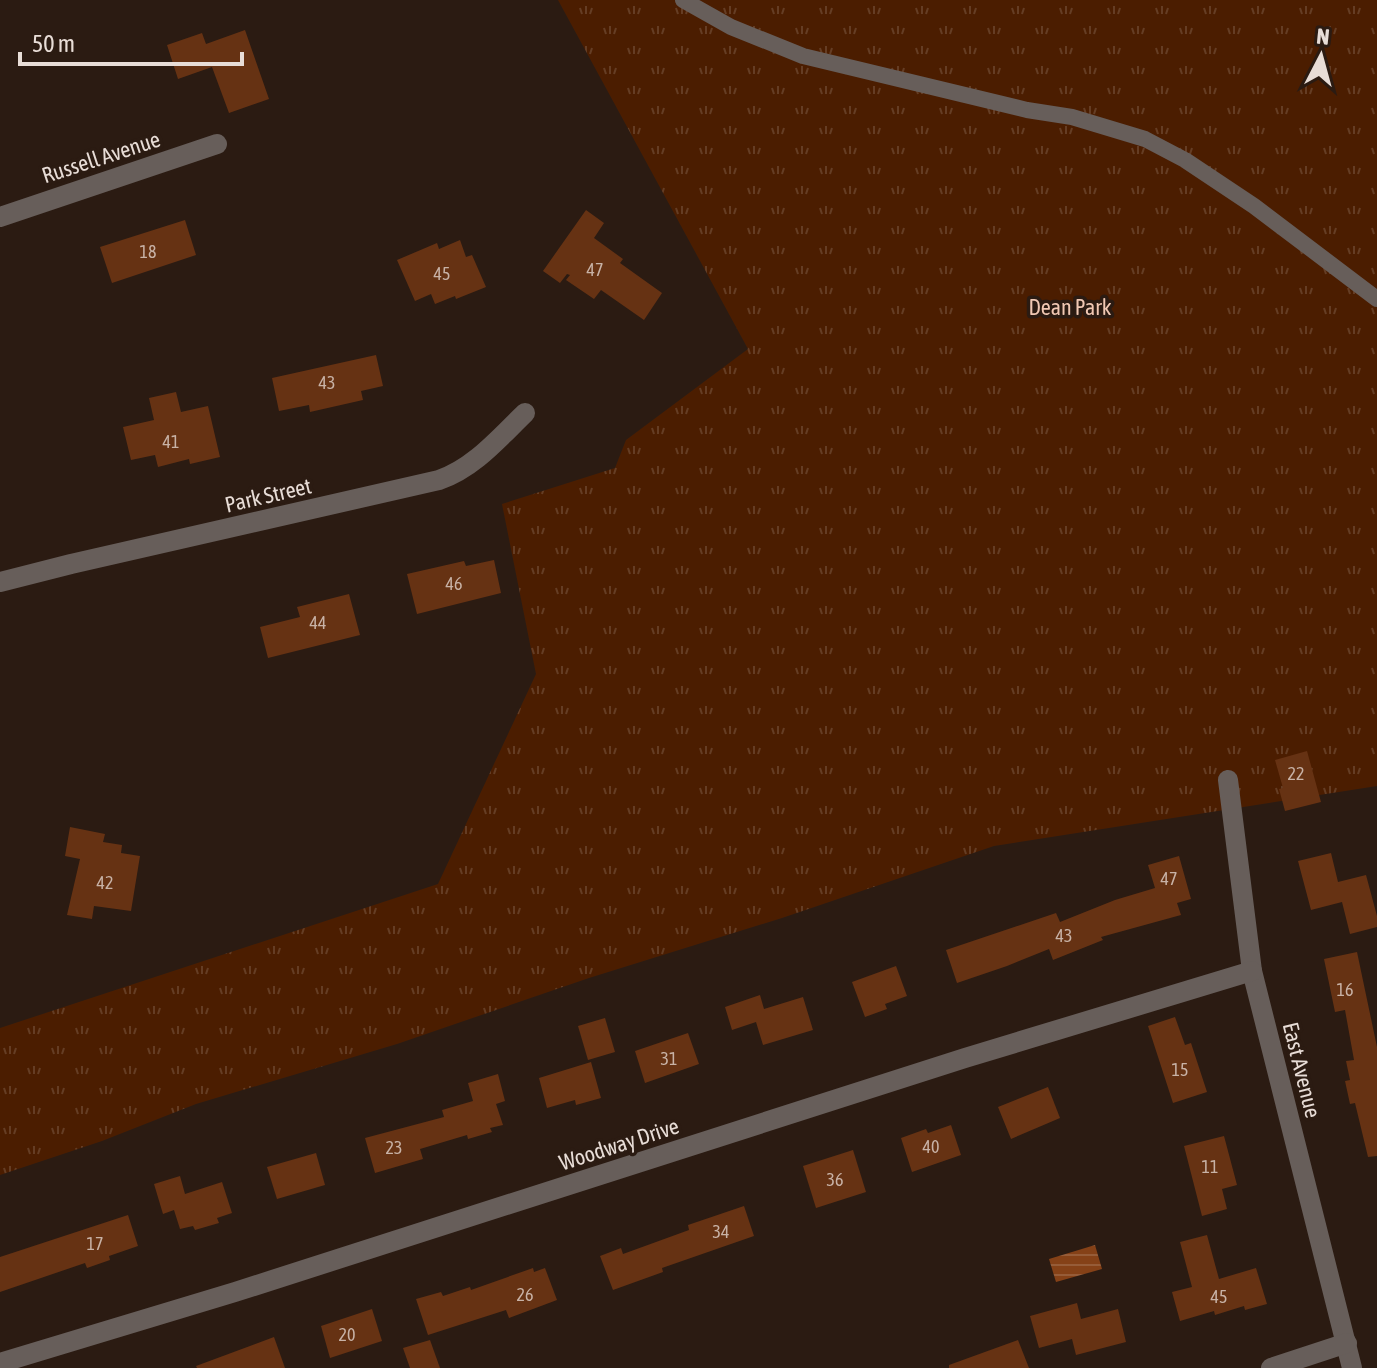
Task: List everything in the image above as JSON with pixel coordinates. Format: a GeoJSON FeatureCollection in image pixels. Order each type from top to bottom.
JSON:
{"type":"FeatureCollection","features":[{"type":"Feature","properties":{"kind":"street","name":"Russell Avenue"},"geometry":{"type":"LineString","coordinates":[[0,217],[217,144]]}},
{"type":"Feature","properties":{"kind":"street","name":"Park Street"},"geometry":{"type":"LineString","coordinates":[[0,582],[439,480],[475,461],[525,413]]}},
{"type":"Feature","properties":{"kind":"street","name":"East Avenue"},"geometry":{"type":"LineString","coordinates":[[1228,780],[1252,971],[1352,1368]]}},
{"type":"Feature","properties":{"kind":"street","name":"Woodway Drive"},"geometry":{"type":"LineString","coordinates":[[0,1363],[235,1292],[965,1058],[1252,971]]}},
{"type":"Feature","properties":{"kind":"street"},"geometry":{"type":"LineString","coordinates":[[1271,1368],[1347,1343]]}},
{"type":"Feature","properties":{"kind":"lane"},"geometry":{"type":"LineString","coordinates":[[683,0],[731,27],[803,56],[1027,110],[1072,117],[1145,139],[1185,160],[1254,206],[1377,299]]}},
{"type":"Feature","properties":{"kind":"green space","name":"Dean Park"},"geometry":{"type":"Polygon","coordinates":[[[558,0],[1377,0],[1377,786],[994,846],[397,1044],[196,1104],[102,1141],[0,1175],[0,1028],[438,884],[536,674],[502,504],[615,468],[626,440],[748,349],[558,0]]]}},
{"type":"Feature","properties":{"kind":"shaded area"},"geometry":{"type":"Polygon","coordinates":[[[1095,1245],[1102,1269],[1056,1282],[1049,1259],[1095,1245]]]}},
{"type":"Feature","properties":{"kind":"building"},"geometry":{"type":"Polygon","coordinates":[[[245,30],[269,99],[229,113],[212,67],[178,79],[167,45],[202,33],[206,44],[245,30]]]}},
{"type":"Feature","properties":{"kind":"building"},"geometry":{"type":"Polygon","coordinates":[[[586,210],[604,223],[594,238],[623,259],[620,263],[662,293],[644,320],[601,290],[594,299],[566,280],[570,275],[567,274],[560,283],[543,271],[586,210]]]}},
{"type":"Feature","properties":{"kind":"building"},"geometry":{"type":"Polygon","coordinates":[[[185,220],[196,255],[112,283],[100,247],[185,220]]]}},
{"type":"Feature","properties":{"kind":"building"},"geometry":{"type":"Polygon","coordinates":[[[460,240],[466,257],[472,255],[486,287],[435,304],[431,294],[415,301],[397,260],[437,243],[439,249],[460,240]]]}},
{"type":"Feature","properties":{"kind":"building"},"geometry":{"type":"Polygon","coordinates":[[[376,355],[383,386],[361,391],[363,400],[310,412],[309,405],[279,411],[272,378],[376,355]]]}},
{"type":"Feature","properties":{"kind":"building"},"geometry":{"type":"Polygon","coordinates":[[[176,392],[181,412],[208,406],[220,457],[190,464],[189,459],[158,467],[155,455],[131,460],[123,427],[154,420],[149,398],[176,392]]]}},
{"type":"Feature","properties":{"kind":"building"},"geometry":{"type":"Polygon","coordinates":[[[494,560],[501,593],[417,614],[407,574],[464,561],[466,566],[494,560]]]}},
{"type":"Feature","properties":{"kind":"building"},"geometry":{"type":"Polygon","coordinates":[[[349,594],[360,635],[268,658],[260,627],[300,617],[297,607],[349,594]]]}},
{"type":"Feature","properties":{"kind":"building"},"geometry":{"type":"Polygon","coordinates":[[[1307,751],[1321,802],[1285,811],[1279,789],[1283,788],[1275,760],[1307,751]]]}},
{"type":"Feature","properties":{"kind":"building"},"geometry":{"type":"Polygon","coordinates":[[[70,827],[105,834],[103,842],[122,845],[121,853],[140,856],[131,911],[94,906],[92,919],[67,915],[80,859],[65,856],[70,827]]]}},
{"type":"Feature","properties":{"kind":"building"},"geometry":{"type":"Polygon","coordinates":[[[1331,853],[1338,882],[1366,875],[1377,927],[1350,934],[1342,902],[1311,910],[1298,861],[1331,853]]]}},
{"type":"Feature","properties":{"kind":"building"},"geometry":{"type":"Polygon","coordinates":[[[1179,856],[1191,899],[1177,903],[1181,915],[1101,937],[1103,940],[1053,960],[1049,949],[957,983],[946,950],[1056,913],[1060,922],[1155,888],[1148,865],[1179,856]]]}},
{"type":"Feature","properties":{"kind":"building"},"geometry":{"type":"Polygon","coordinates":[[[1357,952],[1377,1047],[1377,1156],[1368,1157],[1355,1103],[1350,1104],[1345,1081],[1350,1080],[1346,1061],[1354,1060],[1345,1010],[1335,1012],[1324,959],[1357,952]]]}},
{"type":"Feature","properties":{"kind":"building"},"geometry":{"type":"Polygon","coordinates":[[[896,966],[907,996],[885,1004],[887,1009],[865,1017],[852,982],[896,966]]]}},
{"type":"Feature","properties":{"kind":"building"},"geometry":{"type":"Polygon","coordinates":[[[760,995],[764,1009],[803,997],[813,1030],[763,1045],[756,1022],[732,1030],[725,1007],[760,995]]]}},
{"type":"Feature","properties":{"kind":"building"},"geometry":{"type":"Polygon","coordinates":[[[1175,1017],[1185,1045],[1191,1043],[1207,1092],[1173,1103],[1148,1026],[1175,1017]]]}},
{"type":"Feature","properties":{"kind":"building"},"geometry":{"type":"Polygon","coordinates":[[[605,1018],[615,1052],[588,1060],[578,1026],[605,1018]]]}},
{"type":"Feature","properties":{"kind":"building"},"geometry":{"type":"Polygon","coordinates":[[[688,1033],[699,1064],[645,1083],[635,1051],[688,1033]]]}},
{"type":"Feature","properties":{"kind":"building"},"geometry":{"type":"Polygon","coordinates":[[[591,1062],[601,1098],[576,1105],[575,1100],[547,1108],[539,1078],[591,1062]]]}},
{"type":"Feature","properties":{"kind":"building"},"geometry":{"type":"Polygon","coordinates":[[[498,1074],[505,1101],[496,1104],[503,1125],[490,1128],[492,1132],[468,1139],[467,1135],[420,1149],[423,1159],[375,1173],[365,1138],[444,1117],[442,1110],[473,1101],[468,1083],[498,1074]]]}},
{"type":"Feature","properties":{"kind":"building"},"geometry":{"type":"Polygon","coordinates":[[[1048,1087],[1060,1118],[1011,1139],[998,1107],[1048,1087]]]}},
{"type":"Feature","properties":{"kind":"building"},"geometry":{"type":"Polygon","coordinates":[[[951,1125],[961,1155],[912,1172],[901,1138],[926,1129],[928,1133],[951,1125]]]}},
{"type":"Feature","properties":{"kind":"building"},"geometry":{"type":"Polygon","coordinates":[[[1224,1136],[1237,1185],[1222,1189],[1227,1209],[1202,1216],[1184,1146],[1224,1136]]]}},
{"type":"Feature","properties":{"kind":"building"},"geometry":{"type":"Polygon","coordinates":[[[853,1150],[866,1192],[816,1208],[803,1166],[853,1150]]]}},
{"type":"Feature","properties":{"kind":"building"},"geometry":{"type":"Polygon","coordinates":[[[316,1153],[325,1185],[277,1199],[267,1167],[316,1153]]]}},
{"type":"Feature","properties":{"kind":"building"},"geometry":{"type":"Polygon","coordinates":[[[180,1176],[185,1194],[222,1182],[232,1213],[217,1218],[219,1223],[195,1230],[193,1226],[180,1229],[174,1210],[163,1214],[154,1184],[180,1176]]]}},
{"type":"Feature","properties":{"kind":"building"},"geometry":{"type":"Polygon","coordinates":[[[744,1206],[754,1236],[662,1268],[663,1272],[613,1290],[600,1256],[621,1248],[623,1254],[689,1230],[688,1225],[744,1206]]]}},
{"type":"Feature","properties":{"kind":"building"},"geometry":{"type":"Polygon","coordinates":[[[128,1215],[138,1246],[87,1268],[85,1263],[0,1292],[0,1257],[128,1215]]]}},
{"type":"Feature","properties":{"kind":"building"},"geometry":{"type":"Polygon","coordinates":[[[1207,1235],[1219,1279],[1256,1268],[1267,1304],[1245,1310],[1244,1306],[1215,1315],[1214,1311],[1180,1321],[1172,1292],[1192,1287],[1180,1242],[1207,1235]]]}},
{"type":"Feature","properties":{"kind":"building"},"geometry":{"type":"Polygon","coordinates":[[[533,1268],[534,1272],[545,1268],[557,1300],[509,1318],[506,1310],[428,1335],[416,1299],[441,1292],[443,1296],[470,1287],[471,1290],[533,1268]]]}},
{"type":"Feature","properties":{"kind":"building"},"geometry":{"type":"Polygon","coordinates":[[[1077,1303],[1081,1319],[1118,1309],[1126,1342],[1076,1355],[1072,1339],[1039,1348],[1030,1316],[1077,1303]]]}},
{"type":"Feature","properties":{"kind":"building"},"geometry":{"type":"Polygon","coordinates":[[[372,1309],[382,1341],[330,1358],[321,1326],[372,1309]]]}},
{"type":"Feature","properties":{"kind":"building"},"geometry":{"type":"Polygon","coordinates":[[[274,1337],[285,1368],[196,1366],[274,1337]]]}},
{"type":"Feature","properties":{"kind":"building"},"geometry":{"type":"Polygon","coordinates":[[[430,1340],[440,1368],[410,1368],[403,1348],[430,1340]]]}},
{"type":"Feature","properties":{"kind":"building"},"geometry":{"type":"Polygon","coordinates":[[[1018,1340],[1029,1368],[949,1368],[949,1365],[1018,1340]]]}}]}
